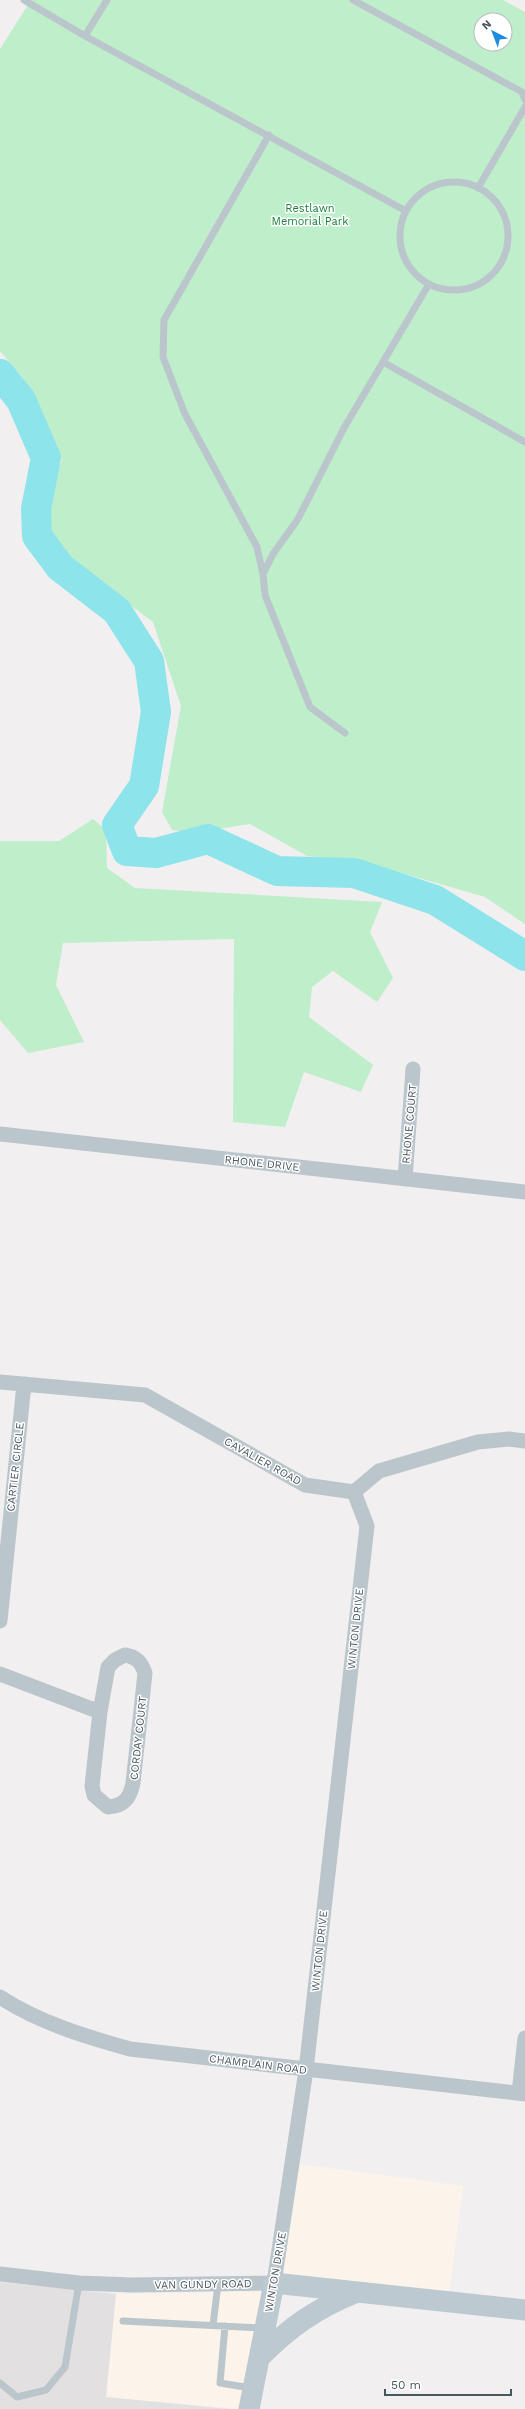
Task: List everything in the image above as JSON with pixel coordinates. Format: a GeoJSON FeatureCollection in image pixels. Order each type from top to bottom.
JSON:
{"type":"FeatureCollection","features":[{"type":"Feature","properties":{"kind":"street","name":"RHONE COURT"},"geometry":{"type":"LineString","coordinates":[[405,1179],[413,1069]]}},
{"type":"Feature","properties":{"kind":"street","name":"RHONE DRIVE"},"geometry":{"type":"LineString","coordinates":[[0,1134],[525,1192]]}},
{"type":"Feature","properties":{"kind":"street","name":"CAVALIER ROAD"},"geometry":{"type":"LineString","coordinates":[[0,1382],[134,1392],[145,1395],[305,1484],[354,1492]]}},
{"type":"Feature","properties":{"kind":"street","name":"CARTIER CIRCLE"},"geometry":{"type":"LineString","coordinates":[[0,1621],[24,1384]]}},
{"type":"Feature","properties":{"kind":"street"},"geometry":{"type":"LineString","coordinates":[[354,1492],[379,1471],[478,1442],[509,1440],[525,1441]]}},
{"type":"Feature","properties":{"kind":"street","name":"WINTON DRIVE"},"geometry":{"type":"LineString","coordinates":[[249,2409],[274,2283],[306,2070],[367,1526],[354,1492]]}},
{"type":"Feature","properties":{"kind":"street","name":"CORDAY COURT"},"geometry":{"type":"LineString","coordinates":[[134,1657],[141,1663],[145,1673],[133,1783],[128,1797],[117,1806],[108,1807],[94,1795],[92,1786],[100,1712],[108,1667],[120,1658],[134,1657]]}},
{"type":"Feature","properties":{"kind":"street"},"geometry":{"type":"LineString","coordinates":[[0,1674],[100,1712]]}},
{"type":"Feature","properties":{"kind":"street","name":"CHAMPLAIN ROAD"},"geometry":{"type":"LineString","coordinates":[[0,1997],[51,2024],[80,2035],[130,2049],[306,2070],[522,2093]]}},
{"type":"Feature","properties":{"kind":"street"},"geometry":{"type":"LineString","coordinates":[[522,2093],[525,2038]]}},
{"type":"Feature","properties":{"kind":"street","name":"VAN GUNDY ROAD"},"geometry":{"type":"LineString","coordinates":[[0,2274],[80,2283],[132,2285],[274,2283],[525,2310]]}},
{"type":"Feature","properties":{"kind":"street"},"geometry":{"type":"LineString","coordinates":[[259,2358],[282,2335],[304,2318],[329,2303],[359,2291]]}},
{"type":"Feature","properties":{"kind":"lane"},"geometry":{"type":"LineString","coordinates":[[24,0],[85,36],[406,211]]}},
{"type":"Feature","properties":{"kind":"lane"},"geometry":{"type":"LineString","coordinates":[[85,36],[101,6],[107,0]]}},
{"type":"Feature","properties":{"kind":"lane"},"geometry":{"type":"LineString","coordinates":[[353,0],[522,92],[525,100]]}},
{"type":"Feature","properties":{"kind":"lane"},"geometry":{"type":"LineString","coordinates":[[478,188],[525,107]]}},
{"type":"Feature","properties":{"kind":"lane"},"geometry":{"type":"LineString","coordinates":[[269,135],[164,320],[163,357],[185,414],[257,547],[263,574],[265,595],[310,707],[345,733]]}},
{"type":"Feature","properties":{"kind":"lane"},"geometry":{"type":"LineString","coordinates":[[451,183],[462,183],[478,188],[492,198],[502,212],[507,227],[507,244],[502,262],[490,277],[474,287],[456,291],[437,288],[420,280],[408,265],[400,248],[400,229],[406,211],[416,198],[430,188],[451,183]]}},
{"type":"Feature","properties":{"kind":"lane"},"geometry":{"type":"LineString","coordinates":[[263,574],[272,554],[298,519],[344,428],[429,284]]}},
{"type":"Feature","properties":{"kind":"lane"},"geometry":{"type":"LineString","coordinates":[[383,362],[525,442]]}},
{"type":"Feature","properties":{"kind":"lane"},"geometry":{"type":"LineString","coordinates":[[0,2383],[17,2398],[46,2390],[65,2367],[80,2283]]}},
{"type":"Feature","properties":{"kind":"lane"},"geometry":{"type":"LineString","coordinates":[[213,2325],[218,2284]]}},
{"type":"Feature","properties":{"kind":"lane"},"geometry":{"type":"LineString","coordinates":[[123,2321],[265,2328]]}},
{"type":"Feature","properties":{"kind":"lane"},"geometry":{"type":"LineString","coordinates":[[225,2326],[220,2383],[253,2388]]}},
{"type":"Feature","properties":{"kind":"shaded area"},"geometry":{"type":"Polygon","coordinates":[[[299,2164],[463,2186],[449,2295],[282,2274],[299,2164]]]}},
{"type":"Feature","properties":{"kind":"shaded area"},"geometry":{"type":"Polygon","coordinates":[[[0,2282],[116,2294],[106,2397],[229,2409],[0,2409],[0,2282]]]}},
{"type":"Feature","properties":{"kind":"shaded area"},"geometry":{"type":"Polygon","coordinates":[[[265,2291],[240,2409],[106,2397],[116,2294],[265,2291]]]}},
{"type":"Feature","properties":{"kind":"green space","name":"Restlawn Memorial Park"},"geometry":{"type":"Polygon","coordinates":[[[31,0],[503,0],[525,12],[525,924],[485,897],[360,861],[307,856],[250,824],[192,833],[172,830],[162,812],[181,706],[153,622],[58,551],[45,534],[43,514],[62,460],[23,378],[0,351],[0,49],[31,0]]]}},
{"type":"Feature","properties":{"kind":"green space"},"geometry":{"type":"Polygon","coordinates":[[[93,819],[106,830],[107,868],[135,888],[382,902],[370,932],[393,978],[377,1002],[333,971],[312,987],[309,1017],[373,1065],[361,1092],[304,1072],[285,1127],[233,1122],[234,939],[63,943],[56,985],[84,1042],[28,1053],[0,1020],[0,841],[59,841],[93,819]]]}},
{"type":"Feature","properties":{"kind":"waterway"},"geometry":{"type":"LineString","coordinates":[[0,374],[21,400],[46,458],[36,509],[37,536],[60,567],[117,611],[149,661],[156,712],[144,786],[117,825],[127,851],[156,853],[208,839],[277,871],[354,873],[435,900],[525,956]]}}]}
